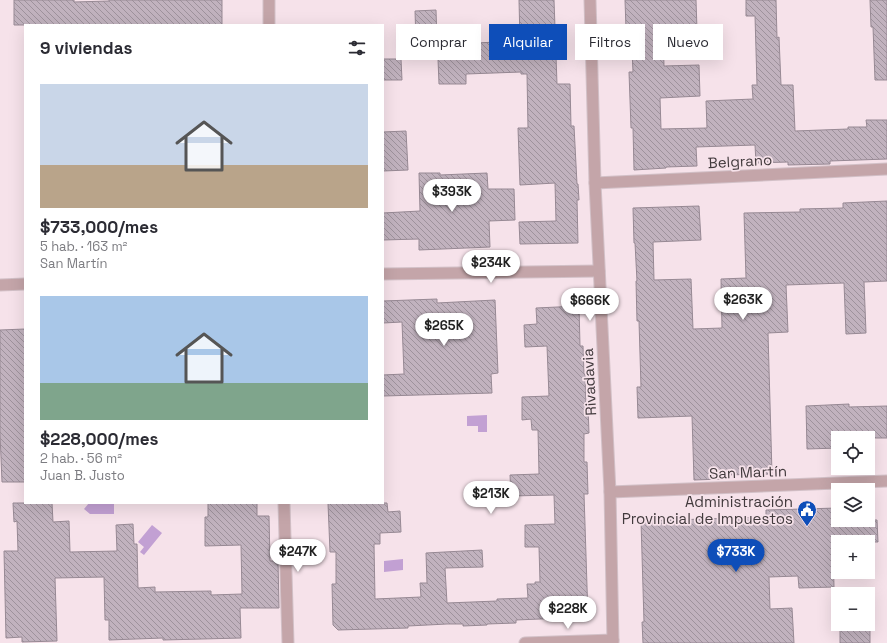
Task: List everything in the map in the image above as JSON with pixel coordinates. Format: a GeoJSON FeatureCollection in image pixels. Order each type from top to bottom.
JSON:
{"type":"FeatureCollection","features":[{"type":"Feature","properties":{"kind":"street"},"geometry":{"type":"LineString","coordinates":[[269,0],[269,24]]}},
{"type":"Feature","properties":{"kind":"street","name":"Rivadavia"},"geometry":{"type":"LineString","coordinates":[[590,0],[595,183],[610,492],[613,641]]}},
{"type":"Feature","properties":{"kind":"street","name":"Belgrano"},"geometry":{"type":"LineString","coordinates":[[595,183],[887,169]]}},
{"type":"Feature","properties":{"kind":"street"},"geometry":{"type":"LineString","coordinates":[[384,274],[599,271]]}},
{"type":"Feature","properties":{"kind":"street"},"geometry":{"type":"LineString","coordinates":[[0,285],[24,284]]}},
{"type":"Feature","properties":{"kind":"street","name":"San Martín"},"geometry":{"type":"LineString","coordinates":[[610,492],[887,482]]}},
{"type":"Feature","properties":{"kind":"street"},"geometry":{"type":"LineString","coordinates":[[284,504],[288,643]]}},
{"type":"Feature","properties":{"kind":"street"},"geometry":{"type":"LineString","coordinates":[[525,643],[613,641]]}},
{"type":"Feature","properties":{"kind":"shaded area"},"geometry":{"type":"Polygon","coordinates":[[[487,415],[487,432],[478,432],[478,426],[467,426],[467,416],[487,415]]]}},
{"type":"Feature","properties":{"kind":"shaded area"},"geometry":{"type":"Polygon","coordinates":[[[494,482],[495,490],[472,491],[472,483],[494,482]]]}},
{"type":"Feature","properties":{"kind":"shaded area"},"geometry":{"type":"Polygon","coordinates":[[[88,504],[114,504],[114,514],[90,514],[84,509],[88,504]]]}},
{"type":"Feature","properties":{"kind":"shaded area"},"geometry":{"type":"Polygon","coordinates":[[[152,525],[162,533],[144,555],[140,552],[144,547],[138,542],[152,525]]]}},
{"type":"Feature","properties":{"kind":"shaded area"},"geometry":{"type":"Polygon","coordinates":[[[403,559],[403,570],[384,572],[384,561],[403,559]]]}},
{"type":"Feature","properties":{"kind":"building"},"geometry":{"type":"Polygon","coordinates":[[[14,0],[74,0],[74,2],[109,0],[222,0],[222,24],[14,25],[14,0]]]}},
{"type":"Feature","properties":{"kind":"building"},"geometry":{"type":"Polygon","coordinates":[[[519,0],[554,0],[555,24],[520,24],[519,0]]]}},
{"type":"Feature","properties":{"kind":"building"},"geometry":{"type":"Polygon","coordinates":[[[625,0],[696,0],[697,24],[653,24],[653,60],[664,60],[664,66],[699,65],[700,96],[660,98],[661,129],[707,128],[706,101],[753,99],[752,85],[757,85],[755,16],[746,16],[746,0],[776,0],[777,38],[779,37],[781,85],[793,85],[795,131],[867,127],[866,120],[887,120],[887,159],[830,161],[830,164],[788,165],[788,162],[756,163],[755,145],[696,147],[697,166],[634,170],[629,72],[633,72],[632,60],[645,60],[645,24],[626,24],[625,0]]]}},
{"type":"Feature","properties":{"kind":"building"},"geometry":{"type":"Polygon","coordinates":[[[870,0],[887,0],[887,80],[875,80],[873,27],[871,27],[870,0]]]}},
{"type":"Feature","properties":{"kind":"building"},"geometry":{"type":"Polygon","coordinates":[[[436,10],[436,24],[415,24],[415,11],[436,10]]]}},
{"type":"Feature","properties":{"kind":"building"},"geometry":{"type":"Polygon","coordinates":[[[489,42],[489,60],[556,60],[557,84],[570,84],[571,126],[574,126],[579,200],[577,200],[578,243],[520,244],[519,222],[556,221],[555,183],[520,185],[518,128],[528,128],[527,74],[521,74],[521,72],[466,74],[466,84],[439,84],[438,60],[481,60],[481,43],[489,42]]]}},
{"type":"Feature","properties":{"kind":"building"},"geometry":{"type":"Polygon","coordinates":[[[384,59],[401,60],[402,80],[384,80],[384,59]]]}},
{"type":"Feature","properties":{"kind":"building"},"geometry":{"type":"Polygon","coordinates":[[[406,131],[408,170],[384,171],[384,132],[406,131]]]}},
{"type":"Feature","properties":{"kind":"building"},"geometry":{"type":"Polygon","coordinates":[[[419,173],[440,173],[440,175],[487,173],[488,189],[514,189],[515,220],[489,221],[490,247],[419,250],[419,239],[384,240],[384,213],[420,211],[419,173]]]}},
{"type":"Feature","properties":{"kind":"building"},"geometry":{"type":"Polygon","coordinates":[[[887,201],[887,281],[864,282],[866,333],[846,334],[844,283],[786,285],[788,332],[768,333],[772,474],[722,475],[722,479],[694,480],[692,416],[638,418],[637,387],[641,387],[633,208],[699,206],[701,240],[653,242],[654,280],[691,279],[693,329],[722,328],[721,279],[746,278],[744,213],[800,212],[800,209],[843,208],[843,203],[887,201]]]}},
{"type":"Feature","properties":{"kind":"building"},"geometry":{"type":"Polygon","coordinates":[[[437,299],[437,303],[495,300],[498,373],[491,374],[492,393],[384,396],[384,375],[404,374],[402,322],[384,323],[384,301],[437,299]]]}},
{"type":"Feature","properties":{"kind":"building"},"geometry":{"type":"Polygon","coordinates":[[[579,306],[580,346],[583,346],[586,407],[588,407],[589,433],[584,434],[584,462],[587,462],[588,494],[584,494],[588,617],[516,620],[516,623],[487,625],[463,626],[463,624],[447,624],[408,626],[408,628],[338,630],[333,625],[332,584],[336,584],[336,552],[330,552],[328,504],[387,503],[388,512],[400,511],[401,532],[380,533],[380,544],[374,544],[375,599],[421,597],[420,583],[427,583],[426,553],[482,550],[483,567],[445,568],[447,603],[528,598],[527,584],[535,584],[535,582],[540,582],[539,547],[525,547],[525,525],[555,524],[554,495],[511,496],[510,475],[539,474],[538,430],[532,430],[531,419],[522,420],[522,397],[549,396],[547,346],[525,347],[524,325],[537,324],[536,308],[579,306]]]}},
{"type":"Feature","properties":{"kind":"building"},"geometry":{"type":"Polygon","coordinates":[[[24,329],[24,482],[2,482],[0,434],[0,330],[24,329]]]}},
{"type":"Feature","properties":{"kind":"building"},"geometry":{"type":"Polygon","coordinates":[[[849,404],[849,407],[887,406],[887,438],[875,438],[875,431],[831,431],[831,448],[807,449],[806,406],[849,404]]]}},
{"type":"Feature","properties":{"kind":"building"},"geometry":{"type":"Polygon","coordinates":[[[13,503],[52,504],[53,522],[69,521],[70,552],[117,551],[116,525],[133,524],[134,544],[137,544],[138,588],[155,587],[155,592],[211,591],[211,595],[242,594],[241,545],[205,546],[205,517],[208,517],[208,504],[257,504],[257,516],[269,516],[270,561],[278,561],[279,608],[240,608],[241,638],[109,640],[109,620],[105,620],[104,577],[55,578],[57,641],[22,642],[22,637],[6,638],[4,551],[18,551],[17,521],[14,522],[13,503]]]}},
{"type":"Feature","properties":{"kind":"building"},"geometry":{"type":"Polygon","coordinates":[[[831,508],[831,527],[875,527],[875,520],[877,520],[878,542],[875,542],[875,535],[831,535],[831,579],[834,579],[834,587],[799,588],[798,576],[769,577],[770,609],[792,608],[794,643],[643,643],[642,622],[644,622],[641,521],[766,517],[766,510],[831,508]]]}},
{"type":"Feature","properties":{"kind":"building"},"geometry":{"type":"Polygon","coordinates":[[[840,631],[870,631],[870,643],[840,643],[840,631]]]}},
{"type":"Feature","properties":{"kind":"place","name":"Administración Provincial de Impuestos"},"geometry":{"type":"Point","coordinates":[807,527]}}]}
